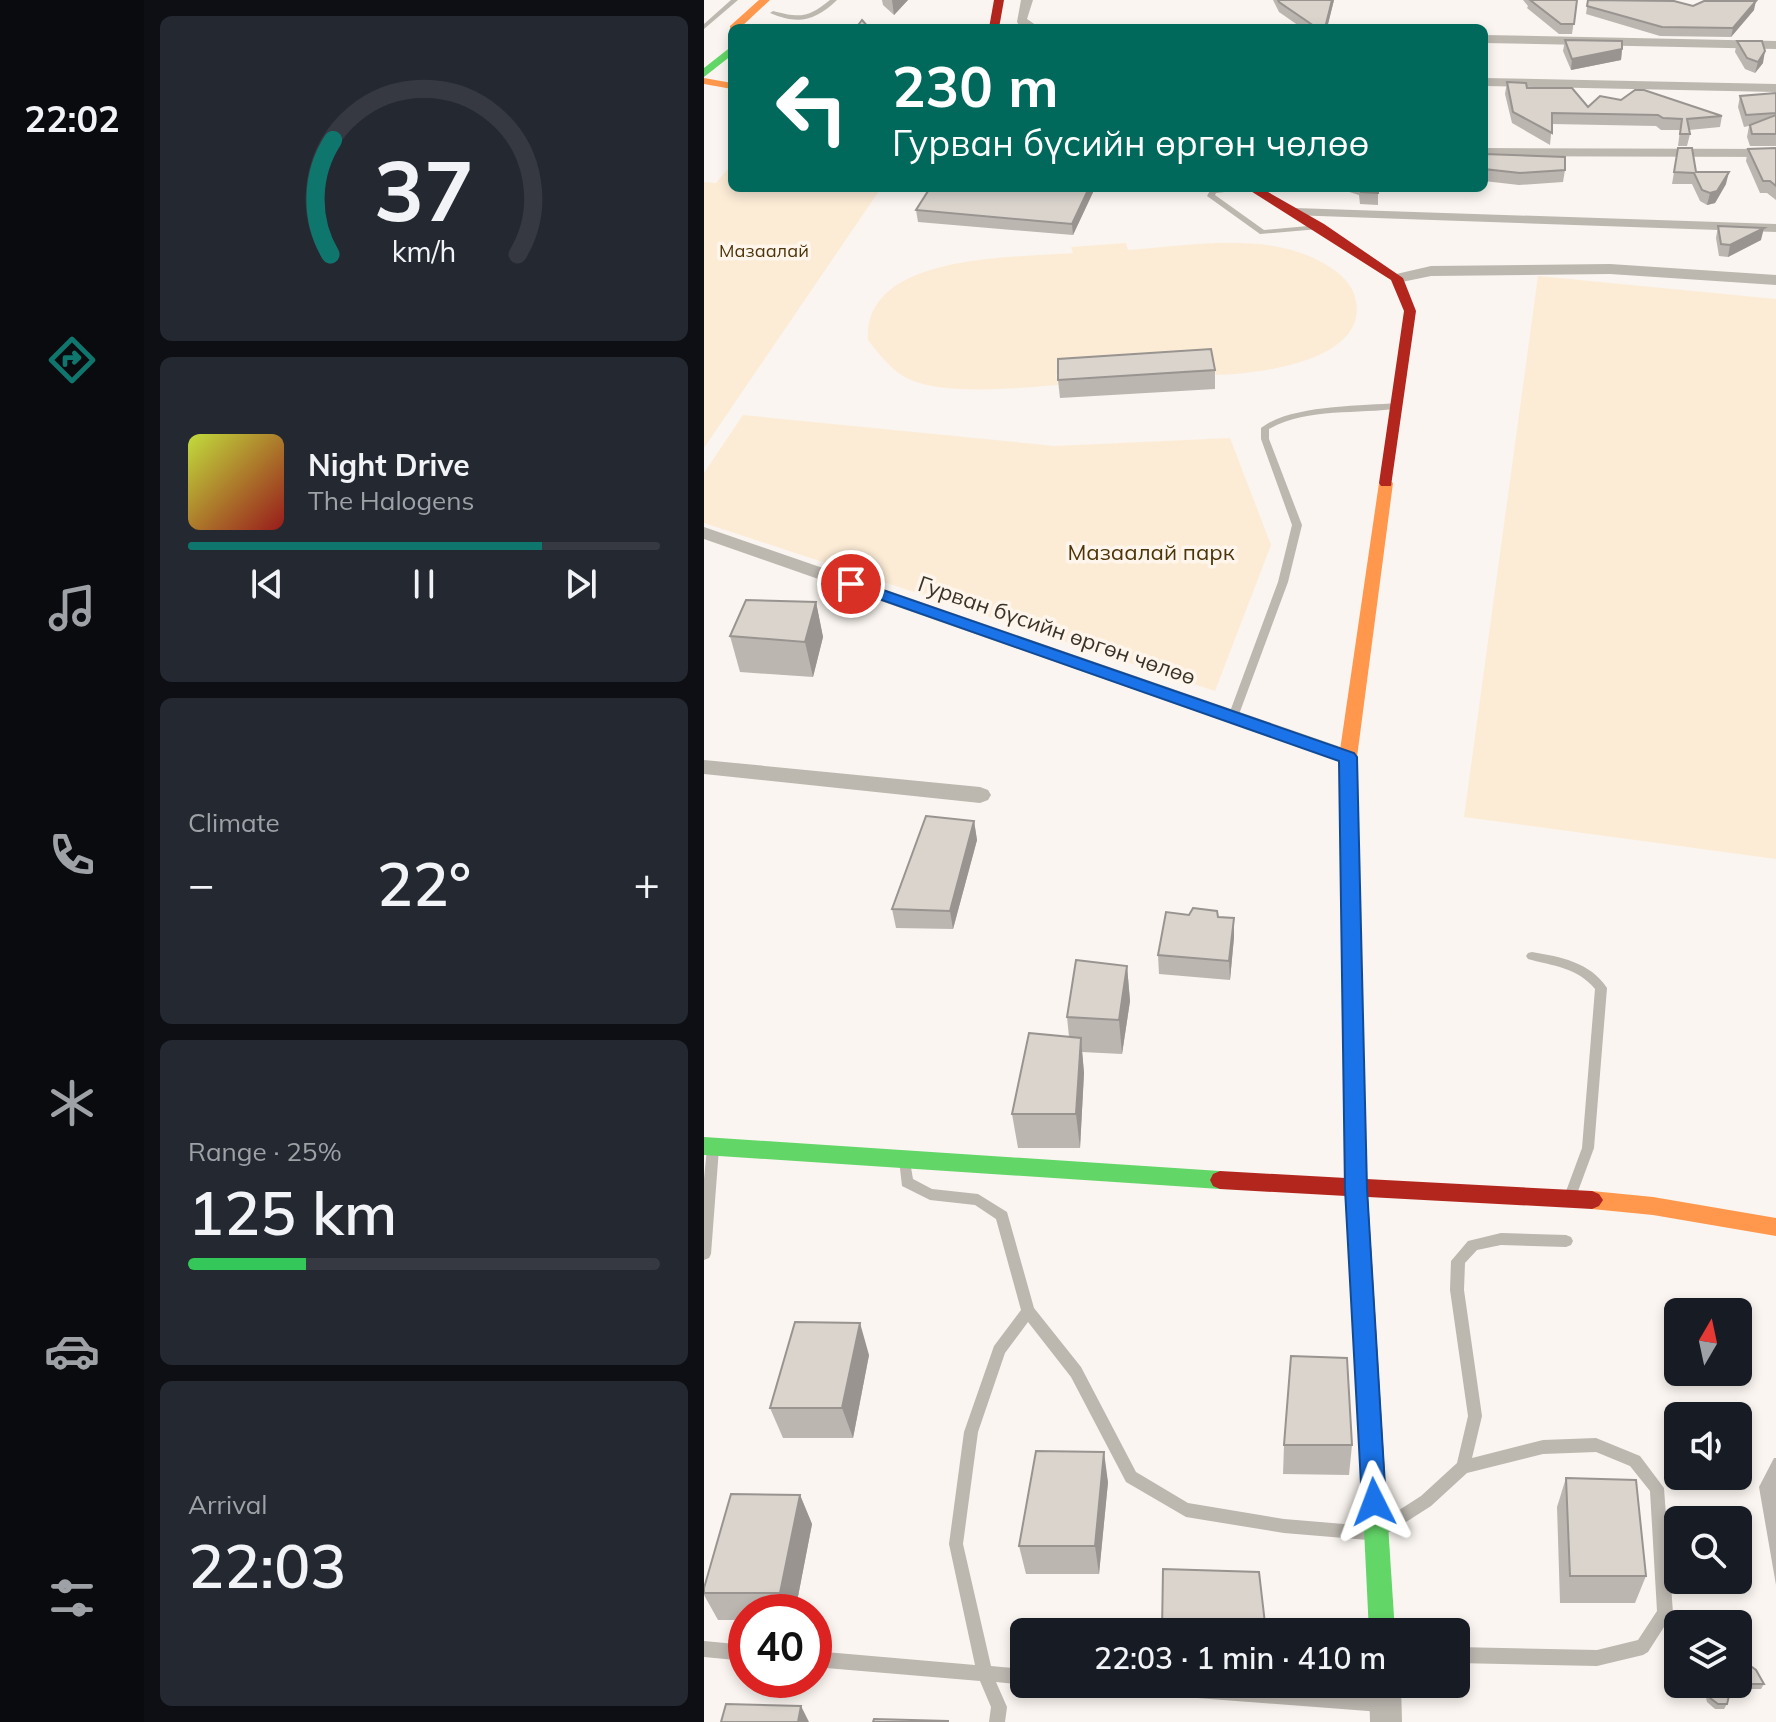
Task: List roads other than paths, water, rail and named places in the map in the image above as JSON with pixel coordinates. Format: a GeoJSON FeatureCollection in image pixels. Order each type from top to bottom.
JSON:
{"type":"FeatureCollection","features":[{"type":"Feature","properties":{"kind":"street"},"geometry":{"type":"LineString","coordinates":[[995,24],[999,0]]}},
{"type":"Feature","properties":{"kind":"street"},"geometry":{"type":"LineString","coordinates":[[1025,24],[1021,19],[1027,0]]}},
{"type":"Feature","properties":{"kind":"street"},"geometry":{"type":"LineString","coordinates":[[759,24],[775,4]]}},
{"type":"Feature","properties":{"kind":"street"},"geometry":{"type":"LineString","coordinates":[[741,24],[775,4]]}},
{"type":"Feature","properties":{"kind":"street"},"geometry":{"type":"LineString","coordinates":[[704,54],[728,33]]}},
{"type":"Feature","properties":{"kind":"street"},"geometry":{"type":"LineString","coordinates":[[1488,39],[1776,45]]}},
{"type":"Feature","properties":{"kind":"street"},"geometry":{"type":"LineString","coordinates":[[704,74],[728,53]]}},
{"type":"Feature","properties":{"kind":"street"},"geometry":{"type":"LineString","coordinates":[[704,81],[728,85]]}},
{"type":"Feature","properties":{"kind":"street"},"geometry":{"type":"LineString","coordinates":[[1488,82],[1776,88]]}},
{"type":"Feature","properties":{"kind":"street"},"geometry":{"type":"LineString","coordinates":[[1488,152],[1776,153]]}},
{"type":"Feature","properties":{"kind":"street"},"geometry":{"type":"LineString","coordinates":[[1259,192],[1320,227],[1397,278],[1410,311],[1348,757],[1356,1189],[1381,1618]]}},
{"type":"Feature","properties":{"kind":"street"},"geometry":{"type":"LineString","coordinates":[[1295,212],[1776,228]]}},
{"type":"Feature","properties":{"kind":"street"},"geometry":{"type":"LineString","coordinates":[[1397,278],[1431,271],[1610,269],[1776,280]]}},
{"type":"Feature","properties":{"kind":"street","name":"Гурван бүсийн өргөн чөлөө"},"geometry":{"type":"LineString","coordinates":[[704,533],[1348,757]]}},
{"type":"Feature","properties":{"kind":"street"},"geometry":{"type":"LineString","coordinates":[[704,767],[980,795]]}},
{"type":"Feature","properties":{"kind":"street"},"geometry":{"type":"LineString","coordinates":[[709,1147],[1356,1189],[1569,1198],[1653,1206],[1776,1227]]}},
{"type":"Feature","properties":{"kind":"lane"},"geometry":{"type":"LineString","coordinates":[[704,27],[735,0]]}},
{"type":"Feature","properties":{"kind":"lane"},"geometry":{"type":"LineString","coordinates":[[775,4],[807,19],[816,16],[834,0]]}},
{"type":"Feature","properties":{"kind":"lane"},"geometry":{"type":"LineString","coordinates":[[1213,192],[1211,196],[1263,232],[1320,227]]}},
{"type":"Feature","properties":{"kind":"lane"},"geometry":{"type":"LineString","coordinates":[[1233,717],[1283,582],[1297,525],[1265,439],[1265,428],[1290,416],[1397,406]]}},
{"type":"Feature","properties":{"kind":"lane"},"geometry":{"type":"LineString","coordinates":[[1532,956],[1570,963],[1592,975],[1601,988],[1588,1148],[1569,1198]]}},
{"type":"Feature","properties":{"kind":"lane"},"geometry":{"type":"LineString","coordinates":[[704,1254],[709,1147]]}},
{"type":"Feature","properties":{"kind":"lane"},"geometry":{"type":"LineString","coordinates":[[905,1160],[907,1182],[930,1194],[978,1200],[1002,1216],[1028,1311],[1076,1372],[1131,1477],[1186,1510],[1284,1526],[1376,1533],[1426,1501],[1463,1467],[1543,1447],[1596,1445],[1635,1461],[1657,1488],[1665,1613],[1643,1647],[1597,1658],[1470,1655]]}},
{"type":"Feature","properties":{"kind":"lane"},"geometry":{"type":"LineString","coordinates":[[1463,1467],[1475,1416],[1457,1290],[1458,1261],[1473,1245],[1501,1239],[1566,1241]]}},
{"type":"Feature","properties":{"kind":"lane"},"geometry":{"type":"LineString","coordinates":[[997,1722],[999,1707],[985,1674],[956,1544],[971,1432],[999,1350],[1028,1311]]}},
{"type":"Feature","properties":{"kind":"lane"},"geometry":{"type":"LineString","coordinates":[[704,1649],[728,1651]]}},
{"type":"Feature","properties":{"kind":"lane"},"geometry":{"type":"LineString","coordinates":[[832,1661],[1010,1676]]}},
{"type":"Feature","properties":{"kind":"lane"},"geometry":{"type":"LineString","coordinates":[[1316,1698],[1386,1703]]}},
{"type":"Feature","properties":{"kind":"park label","name":"Мазаалай"},"geometry":{"type":"Point","coordinates":[764,250]}},
{"type":"Feature","properties":{"kind":"park label","name":"Мазаалай парк"},"geometry":{"type":"Point","coordinates":[1151,552]}}]}
